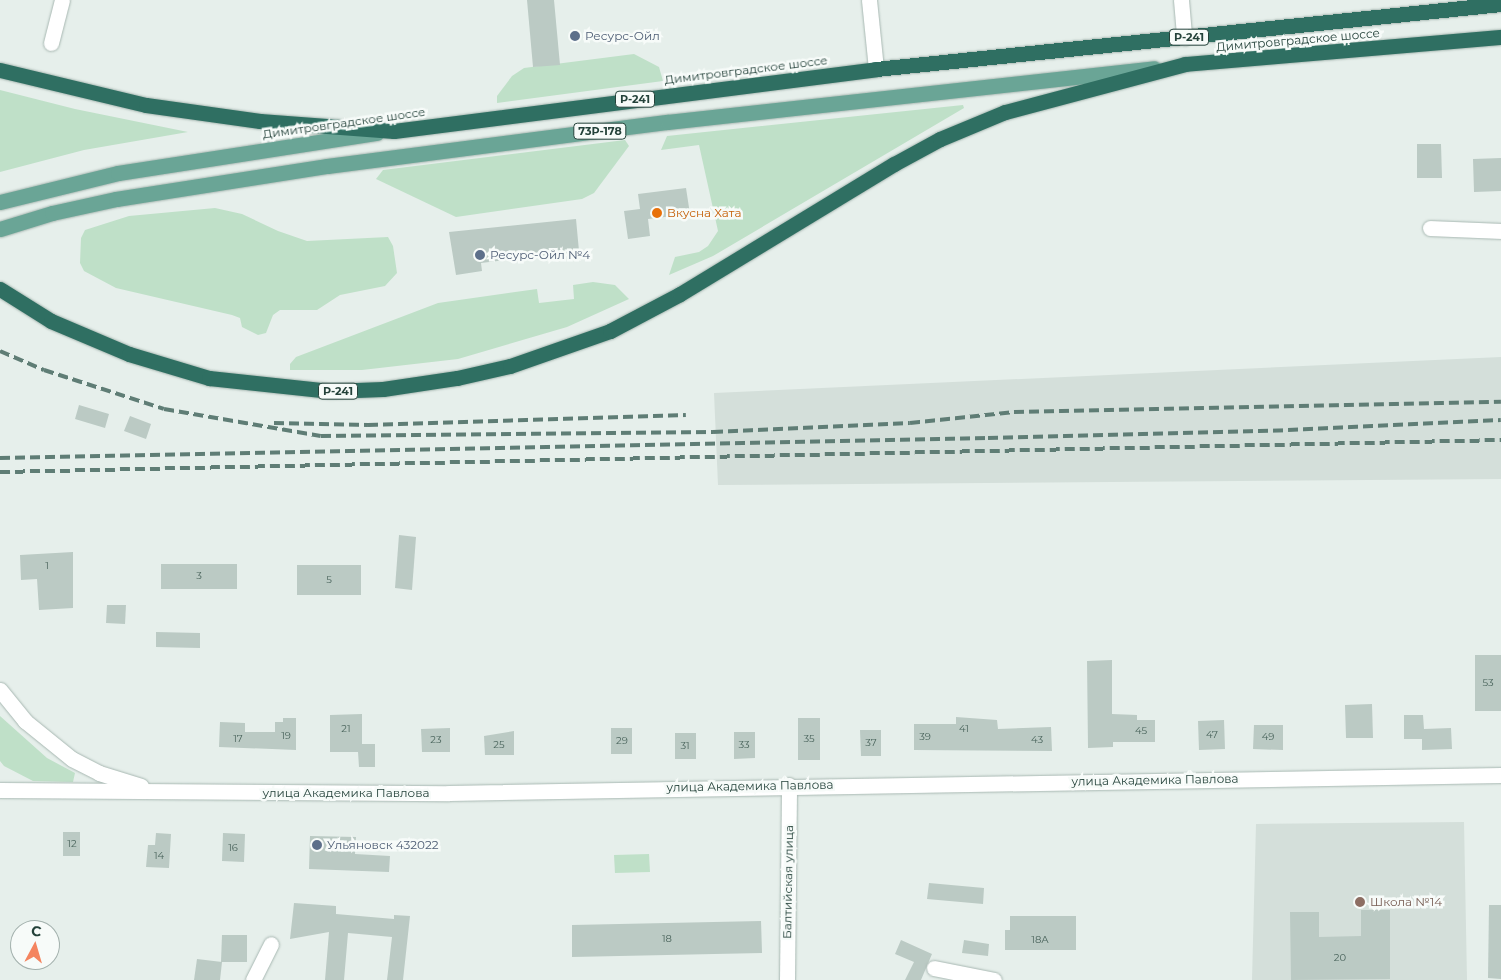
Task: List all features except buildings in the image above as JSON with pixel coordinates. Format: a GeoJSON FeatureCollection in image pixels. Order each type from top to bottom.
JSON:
{"type":"FeatureCollection","features":[{"type":"Feature","properties":{"kind":"highway","name":"Димитровградское шоссе"},"geometry":{"type":"LineString","coordinates":[[394,130],[876,69],[1184,38],[1477,3],[1501,4]]}},
{"type":"Feature","properties":{"kind":"highway","name":"Димитровградское шоссе"},"geometry":{"type":"LineString","coordinates":[[1185,64],[1501,37]]}},
{"type":"Feature","properties":{"kind":"highway","name":"Р-241"},"geometry":{"type":"LineString","coordinates":[[0,289],[51,320],[128,354],[209,378],[330,391],[383,389],[457,378],[510,366],[610,331],[680,294],[940,139],[1005,112],[1185,64]]}},
{"type":"Feature","properties":{"kind":"highway","name":"Р-241"},"geometry":{"type":"LineString","coordinates":[[0,70],[146,105],[260,122],[394,130]]}},
{"type":"Feature","properties":{"kind":"main road","name":"Димитровградское шоссе"},"geometry":{"type":"LineString","coordinates":[[0,229],[116,199],[318,168],[668,122],[1185,64]]}},
{"type":"Feature","properties":{"kind":"main road","name":"Димитровградское шоссе"},"geometry":{"type":"LineString","coordinates":[[5,200],[118,173],[394,130]]}},
{"type":"Feature","properties":{"kind":"street"},"geometry":{"type":"LineString","coordinates":[[50,43],[62,0]]}},
{"type":"Feature","properties":{"kind":"street"},"geometry":{"type":"LineString","coordinates":[[869,0],[876,69]]}},
{"type":"Feature","properties":{"kind":"street"},"geometry":{"type":"LineString","coordinates":[[1181,0],[1184,38]]}},
{"type":"Feature","properties":{"kind":"street"},"geometry":{"type":"LineString","coordinates":[[1430,228],[1501,231]]}},
{"type":"Feature","properties":{"kind":"street"},"geometry":{"type":"LineString","coordinates":[[0,690],[25,721],[72,759],[128,783],[187,793]]}},
{"type":"Feature","properties":{"kind":"street","name":"улица Академика Павлова"},"geometry":{"type":"LineString","coordinates":[[0,790],[187,793],[449,793],[789,785],[1501,775]]}},
{"type":"Feature","properties":{"kind":"street","name":"Балтийская улица"},"geometry":{"type":"LineString","coordinates":[[787,980],[789,785]]}},
{"type":"Feature","properties":{"kind":"street"},"geometry":{"type":"LineString","coordinates":[[252,980],[271,944]]}},
{"type":"Feature","properties":{"kind":"street"},"geometry":{"type":"LineString","coordinates":[[934,968],[994,980]]}},
{"type":"Feature","properties":{"kind":"shaded area"},"geometry":{"type":"Polygon","coordinates":[[[1501,357],[1501,479],[718,485],[714,393],[1501,357]]]}},
{"type":"Feature","properties":{"kind":"shaded area","name":"Школа №14"},"geometry":{"type":"Polygon","coordinates":[[[1464,822],[1467,980],[1252,980],[1256,824],[1464,822]]]}},
{"type":"Feature","properties":{"kind":"green space"},"geometry":{"type":"Polygon","coordinates":[[[634,54],[659,67],[663,81],[497,103],[497,96],[512,76],[524,68],[634,54]]]}},
{"type":"Feature","properties":{"kind":"green space"},"geometry":{"type":"Polygon","coordinates":[[[0,90],[75,109],[188,132],[84,150],[0,172],[0,90]]]}},
{"type":"Feature","properties":{"kind":"green space"},"geometry":{"type":"Polygon","coordinates":[[[963,105],[964,108],[713,256],[669,275],[675,257],[699,252],[708,246],[718,231],[699,145],[661,150],[667,136],[963,105]]]}},
{"type":"Feature","properties":{"kind":"green space"},"geometry":{"type":"Polygon","coordinates":[[[625,140],[629,146],[594,193],[582,199],[456,217],[376,179],[383,170],[625,140]]]}},
{"type":"Feature","properties":{"kind":"green space"},"geometry":{"type":"Polygon","coordinates":[[[215,208],[242,214],[278,231],[307,241],[388,237],[393,246],[397,273],[385,286],[340,295],[317,310],[280,310],[273,315],[266,333],[258,335],[242,327],[240,318],[232,315],[116,288],[84,271],[80,263],[81,238],[85,230],[129,216],[215,208]]]}},
{"type":"Feature","properties":{"kind":"green space"},"geometry":{"type":"Polygon","coordinates":[[[593,282],[615,285],[629,299],[567,327],[458,359],[362,370],[290,370],[290,364],[296,357],[438,303],[537,289],[539,303],[574,299],[573,285],[593,282]]]}},
{"type":"Feature","properties":{"kind":"green space"},"geometry":{"type":"Polygon","coordinates":[[[0,716],[47,758],[75,773],[73,782],[33,781],[4,766],[0,761],[0,716]]]}},
{"type":"Feature","properties":{"kind":"green space"},"geometry":{"type":"Polygon","coordinates":[[[649,854],[650,872],[615,873],[614,855],[649,854]]]}},
{"type":"Feature","properties":{"kind":"railway"},"geometry":{"type":"LineString","coordinates":[[0,351],[44,370],[164,409],[321,436],[713,432],[910,423],[1014,412],[1501,402]]}},
{"type":"Feature","properties":{"kind":"railway"},"geometry":{"type":"LineString","coordinates":[[274,423],[368,425],[686,415]]}},
{"type":"Feature","properties":{"kind":"railway"},"geometry":{"type":"LineString","coordinates":[[0,458],[988,438],[1288,430],[1501,420]]}},
{"type":"Feature","properties":{"kind":"railway"},"geometry":{"type":"LineString","coordinates":[[0,472],[1501,440]]}},
{"type":"Feature","properties":{"kind":"place","name":"Ресурс-Ойл"},"geometry":{"type":"Point","coordinates":[575,36]}},
{"type":"Feature","properties":{"kind":"place","name":"Вкусна Хата"},"geometry":{"type":"Point","coordinates":[657,213]}},
{"type":"Feature","properties":{"kind":"place","name":"Ресурс-Ойл №4"},"geometry":{"type":"Point","coordinates":[480,255]}},
{"type":"Feature","properties":{"kind":"place","name":"Ульяновск 432022"},"geometry":{"type":"Point","coordinates":[317,845]}},
{"type":"Feature","properties":{"kind":"place","name":"Школа №14"},"geometry":{"type":"Point","coordinates":[1360,902]}}]}
